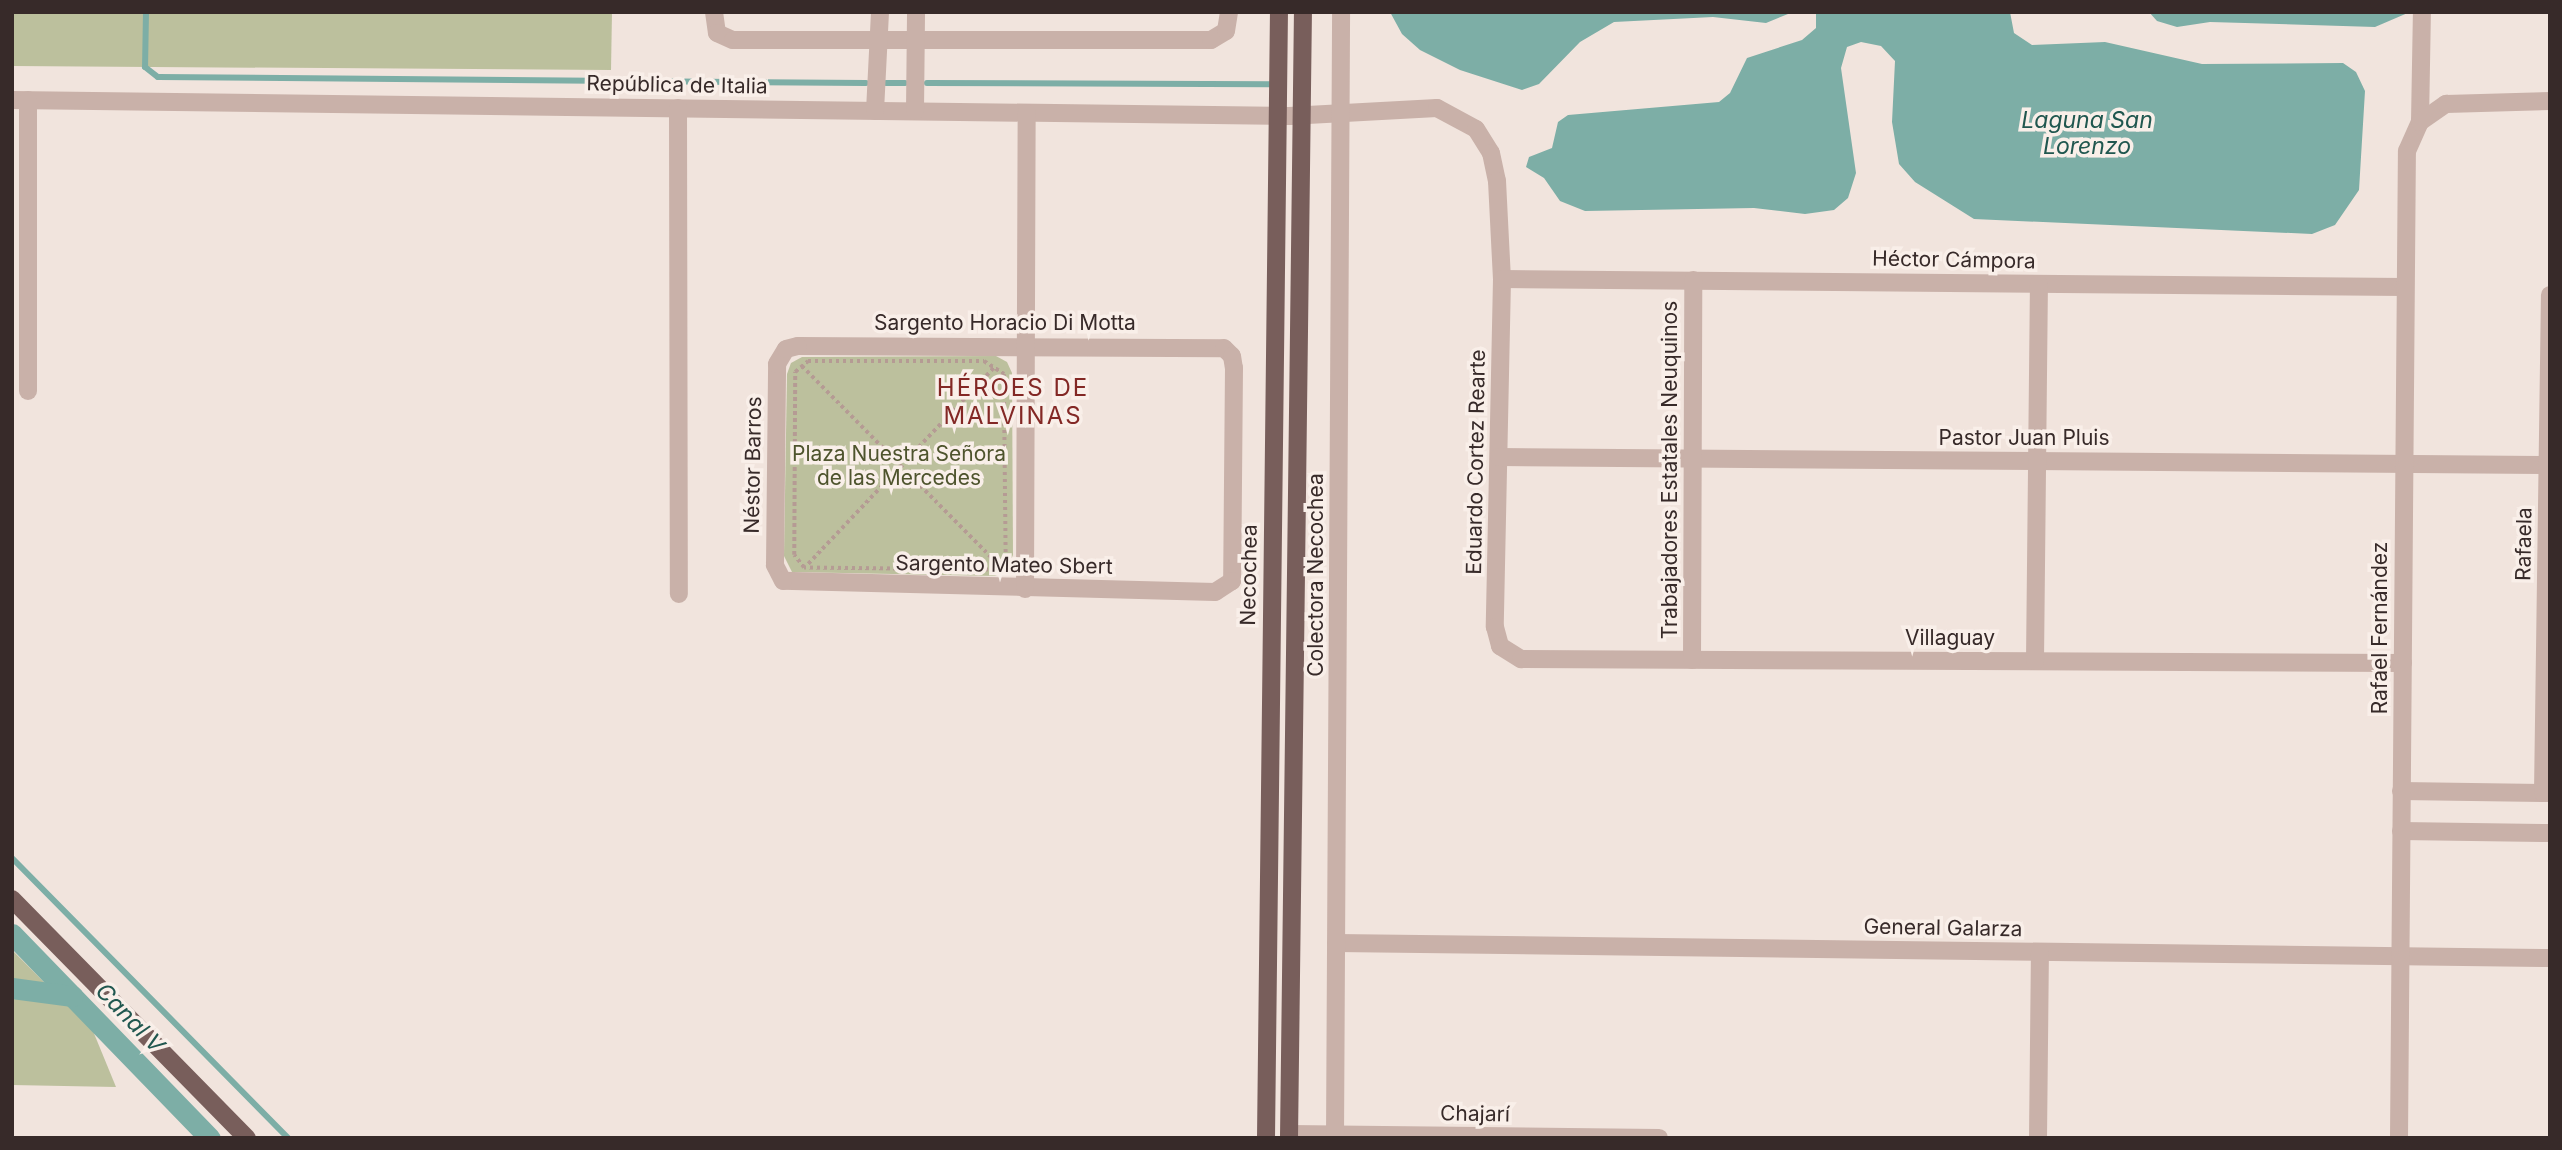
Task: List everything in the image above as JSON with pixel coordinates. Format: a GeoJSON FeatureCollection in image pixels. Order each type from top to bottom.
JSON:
{"type":"FeatureCollection","features":[{"type":"Feature","properties":{"kind":"main road","name":"Necochea"},"geometry":{"type":"LineString","coordinates":[[1266,1138],[1279,12]]}},
{"type":"Feature","properties":{"kind":"main road"},"geometry":{"type":"LineString","coordinates":[[1289,1136],[1303,12]]}},
{"type":"Feature","properties":{"kind":"main road"},"geometry":{"type":"LineString","coordinates":[[12,899],[247,1138]]}},
{"type":"Feature","properties":{"kind":"street"},"geometry":{"type":"LineString","coordinates":[[714,12],[717,33],[733,40],[1211,40],[1222,36],[1229,12]]}},
{"type":"Feature","properties":{"kind":"street"},"geometry":{"type":"LineString","coordinates":[[876,111],[880,12]]}},
{"type":"Feature","properties":{"kind":"street"},"geometry":{"type":"LineString","coordinates":[[915,111],[916,12]]}},
{"type":"Feature","properties":{"kind":"street","name":"Colectora Necochea"},"geometry":{"type":"LineString","coordinates":[[1335,1136],[1341,12]]}},
{"type":"Feature","properties":{"kind":"street","name":"Rafael Fernández"},"geometry":{"type":"LineString","coordinates":[[2399,1138],[2406,166],[2420,122],[2421,12]]}},
{"type":"Feature","properties":{"kind":"street"},"geometry":{"type":"LineString","coordinates":[[20,100],[28,391]]}},
{"type":"Feature","properties":{"kind":"street","name":"República de Italia"},"geometry":{"type":"LineString","coordinates":[[20,100],[1277,116],[1341,113]]}},
{"type":"Feature","properties":{"kind":"street"},"geometry":{"type":"LineString","coordinates":[[2420,122],[2431,111],[2464,100],[2550,101]]}},
{"type":"Feature","properties":{"kind":"street"},"geometry":{"type":"LineString","coordinates":[[678,108],[679,594]]}},
{"type":"Feature","properties":{"kind":"street","name":"Eduardo Cortez Rearte"},"geometry":{"type":"LineString","coordinates":[[1341,113],[1437,108],[1476,129],[1495,166],[1502,279],[1495,627],[1500,646]]}},
{"type":"Feature","properties":{"kind":"street"},"geometry":{"type":"LineString","coordinates":[[1026,589],[1027,113]]}},
{"type":"Feature","properties":{"kind":"street","name":"Héctor Cámpora"},"geometry":{"type":"LineString","coordinates":[[1502,279],[2405,287]]}},
{"type":"Feature","properties":{"kind":"street","name":"Trabajadores Estatales Neuquinos"},"geometry":{"type":"LineString","coordinates":[[1692,660],[1693,281]]}},
{"type":"Feature","properties":{"kind":"street"},"geometry":{"type":"LineString","coordinates":[[2035,661],[2039,284]]}},
{"type":"Feature","properties":{"kind":"street","name":"Rafaela"},"geometry":{"type":"LineString","coordinates":[[2546,793],[2550,295]]}},
{"type":"Feature","properties":{"kind":"street","name":"Sargento Horacio Di Motta"},"geometry":{"type":"LineString","coordinates":[[782,353],[798,346],[1218,346],[1229,351],[1234,362],[1234,571],[1229,585]]}},
{"type":"Feature","properties":{"kind":"street","name":"Néstor Barros"},"geometry":{"type":"LineString","coordinates":[[779,577],[777,364],[782,353]]}},
{"type":"Feature","properties":{"kind":"street","name":"Pastor Juan Pluis"},"geometry":{"type":"LineString","coordinates":[[1499,457],[2549,464]]}},
{"type":"Feature","properties":{"kind":"street","name":"Sargento Mateo Sbert"},"geometry":{"type":"LineString","coordinates":[[779,577],[795,585],[1215,592],[1229,585]]}},
{"type":"Feature","properties":{"kind":"street","name":"Villaguay"},"geometry":{"type":"LineString","coordinates":[[1500,646],[1521,659],[2403,663]]}},
{"type":"Feature","properties":{"kind":"street"},"geometry":{"type":"LineString","coordinates":[[2402,791],[2546,793]]}},
{"type":"Feature","properties":{"kind":"street"},"geometry":{"type":"LineString","coordinates":[[2401,831],[2550,833]]}},
{"type":"Feature","properties":{"kind":"street","name":"General Galarza"},"geometry":{"type":"LineString","coordinates":[[1336,943],[2550,958]]}},
{"type":"Feature","properties":{"kind":"street"},"geometry":{"type":"LineString","coordinates":[[2038,1138],[2040,952]]}},
{"type":"Feature","properties":{"kind":"street","name":"Chajarí"},"geometry":{"type":"LineString","coordinates":[[1289,1136],[1660,1138]]}},
{"type":"Feature","properties":{"kind":"path"},"geometry":{"type":"LineString","coordinates":[[808,360],[984,360],[1004,374],[1006,561],[995,570],[804,568],[794,555],[795,372],[808,360]]}},
{"type":"Feature","properties":{"kind":"path"},"geometry":{"type":"LineString","coordinates":[[802,366],[1000,566]]}},
{"type":"Feature","properties":{"kind":"path"},"geometry":{"type":"LineString","coordinates":[[804,568],[994,367]]}},
{"type":"Feature","properties":{"kind":"green space"},"geometry":{"type":"Polygon","coordinates":[[[12,12],[612,12],[611,70],[12,66],[12,12]]]}},
{"type":"Feature","properties":{"kind":"green space","name":"Plaza Nuestra Señora de las Mercedes"},"geometry":{"type":"Polygon","coordinates":[[[996,356],[1007,362],[1012,373],[1013,555],[1006,571],[995,576],[792,572],[784,556],[787,374],[791,363],[802,357],[996,356]]]}},
{"type":"Feature","properties":{"kind":"green space"},"geometry":{"type":"Polygon","coordinates":[[[12,950],[93,1031],[116,1087],[12,1085],[12,950]]]}},
{"type":"Feature","properties":{"kind":"water"},"geometry":{"type":"Polygon","coordinates":[[[1390,12],[1793,12],[1766,23],[1713,17],[1614,22],[1580,42],[1539,84],[1522,90],[1460,70],[1420,50],[1402,34],[1390,12]]]}},
{"type":"Feature","properties":{"kind":"water","name":"Laguna San Lorenzo"},"geometry":{"type":"Polygon","coordinates":[[[1816,12],[2010,12],[2014,33],[2032,45],[2105,42],[2202,64],[2343,63],[2356,72],[2365,91],[2359,190],[2335,225],[2312,234],[1974,219],[1915,182],[1899,164],[1892,122],[1895,61],[1881,46],[1861,42],[1847,47],[1841,68],[1856,173],[1848,198],[1834,210],[1805,214],[1754,208],[1585,211],[1560,201],[1544,178],[1526,167],[1529,157],[1552,148],[1558,122],[1568,115],[1719,102],[1730,93],[1747,58],[1802,40],[1816,28],[1816,12]]]}},
{"type":"Feature","properties":{"kind":"water"},"geometry":{"type":"Polygon","coordinates":[[[2149,12],[2410,12],[2375,27],[2210,22],[2177,27],[2157,21],[2149,12]]]}},
{"type":"Feature","properties":{"kind":"waterway"},"geometry":{"type":"LineString","coordinates":[[146,12],[145,67],[158,77],[866,83]]}},
{"type":"Feature","properties":{"kind":"waterway"},"geometry":{"type":"LineString","coordinates":[[886,83],[905,83]]}},
{"type":"Feature","properties":{"kind":"waterway"},"geometry":{"type":"LineString","coordinates":[[927,83],[1271,84]]}},
{"type":"Feature","properties":{"kind":"waterway"},"geometry":{"type":"LineString","coordinates":[[12,858],[288,1138]]}},
{"type":"Feature","properties":{"kind":"waterway","name":"Canal V"},"geometry":{"type":"LineString","coordinates":[[12,934],[210,1138]]}},
{"type":"Feature","properties":{"kind":"waterway"},"geometry":{"type":"LineString","coordinates":[[12,988],[72,996]]}},
{"type":"Feature","properties":{"kind":"district","name":"HÉROES DE MALVINAS"},"geometry":{"type":"Point","coordinates":[1013,402]}}]}
